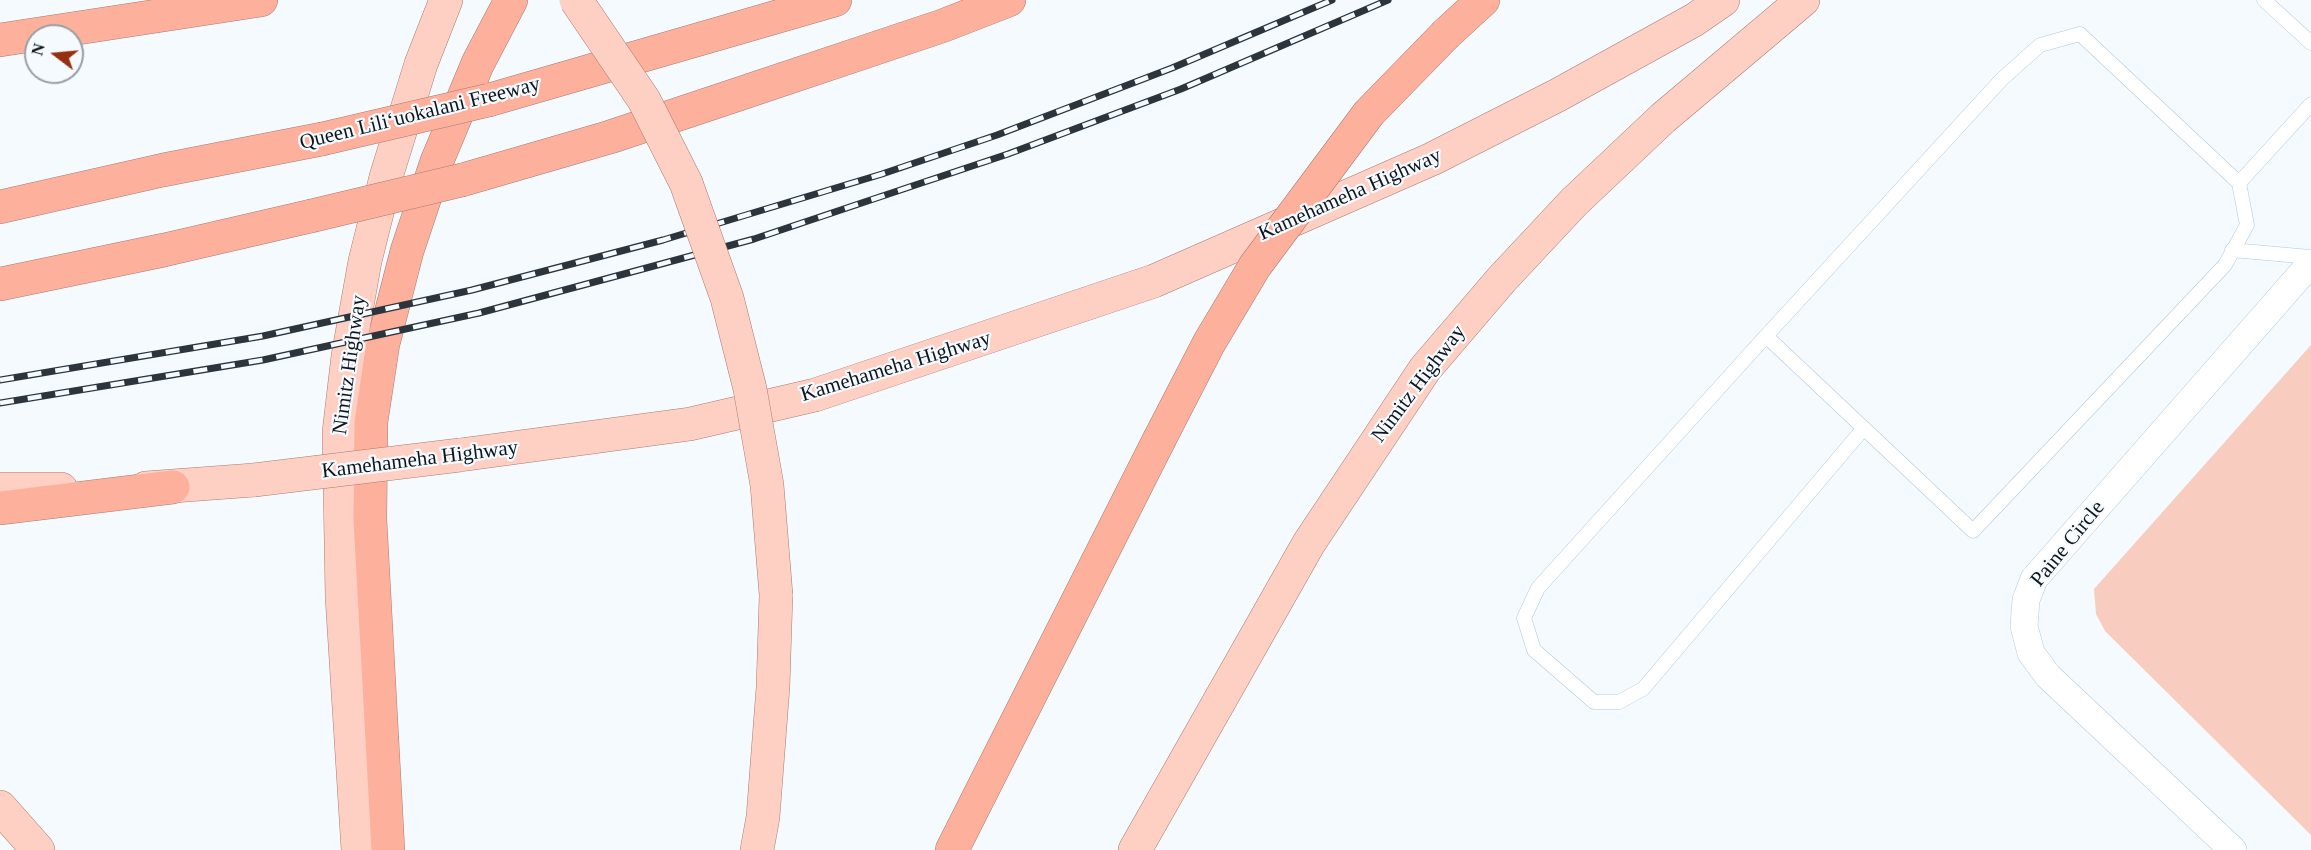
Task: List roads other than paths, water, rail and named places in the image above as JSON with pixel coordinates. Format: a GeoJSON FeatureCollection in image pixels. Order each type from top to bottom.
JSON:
{"type":"FeatureCollection","features":[{"type":"Feature","properties":{"kind":"highway"},"geometry":{"type":"LineString","coordinates":[[0,40],[261,0]]}},
{"type":"Feature","properties":{"kind":"highway"},"geometry":{"type":"LineString","coordinates":[[388,850],[370,519],[371,422],[383,344],[407,251],[437,161],[478,63],[511,0]]}},
{"type":"Feature","properties":{"kind":"highway","name":"Queen Liliʻuokalani Freeway"},"geometry":{"type":"LineString","coordinates":[[0,207],[163,170],[322,139],[489,100],[835,0]]}},
{"type":"Feature","properties":{"kind":"highway"},"geometry":{"type":"LineString","coordinates":[[0,284],[164,250],[462,180],[610,137],[942,26],[1009,0]]}},
{"type":"Feature","properties":{"kind":"highway"},"geometry":{"type":"LineString","coordinates":[[952,850],[1209,344],[1255,266],[1369,113],[1446,34],[1483,0]]}},
{"type":"Feature","properties":{"kind":"highway"},"geometry":{"type":"LineString","coordinates":[[0,508],[173,487]]}},
{"type":"Feature","properties":{"kind":"main road","name":"Nimitz Highway"},"geometry":{"type":"LineString","coordinates":[[358,850],[342,576],[340,421],[348,356],[370,240],[386,177],[421,64],[446,0]]}},
{"type":"Feature","properties":{"kind":"main road"},"geometry":{"type":"LineString","coordinates":[[576,0],[644,100],[686,183],[727,298],[750,389],[767,485],[776,595],[773,687],[763,816],[757,850]]}},
{"type":"Feature","properties":{"kind":"main road","name":"Kamehameha Highway"},"geometry":{"type":"LineString","coordinates":[[0,489],[173,487],[254,480],[690,424],[815,394],[1154,281],[1432,159],[1558,95],[1694,20],[1723,0]]}},
{"type":"Feature","properties":{"kind":"main road","name":"Nimitz Highway"},"geometry":{"type":"LineString","coordinates":[[1135,850],[1310,543],[1425,369],[1502,279],[1574,202],[1663,118],[1803,0]]}},
{"type":"Feature","properties":{"kind":"main road"},"geometry":{"type":"LineString","coordinates":[[0,807],[38,850]]}},
{"type":"Feature","properties":{"kind":"street","name":"Paine Circle"},"geometry":{"type":"LineString","coordinates":[[2233,850],[2048,676],[2031,653],[2024,626],[2026,600],[2034,579],[2311,263]]}},
{"type":"Feature","properties":{"kind":"lane"},"geometry":{"type":"LineString","coordinates":[[2264,0],[2311,43]]}},
{"type":"Feature","properties":{"kind":"lane"},"geometry":{"type":"LineString","coordinates":[[1766,336],[1864,428],[1973,531],[2224,265],[2247,225],[2239,183],[2080,34],[2040,45],[2002,79],[1766,336],[1538,588],[1524,618],[1534,650],[1594,702],[1619,702],[1642,689],[1864,428]]}},
{"type":"Feature","properties":{"kind":"lane"},"geometry":{"type":"LineString","coordinates":[[2239,183],[2311,104]]}},
{"type":"Feature","properties":{"kind":"lane"},"geometry":{"type":"LineString","coordinates":[[2232,250],[2311,256]]}},
{"type":"Feature","properties":{"kind":"railway"},"geometry":{"type":"LineString","coordinates":[[0,380],[263,336],[472,290],[663,240],[882,174],[997,135],[1172,68],[1332,0]]}},
{"type":"Feature","properties":{"kind":"railway"},"geometry":{"type":"LineString","coordinates":[[0,403],[263,360],[479,313],[754,239],[1008,154],[1181,89],[1388,0]]}}]}
